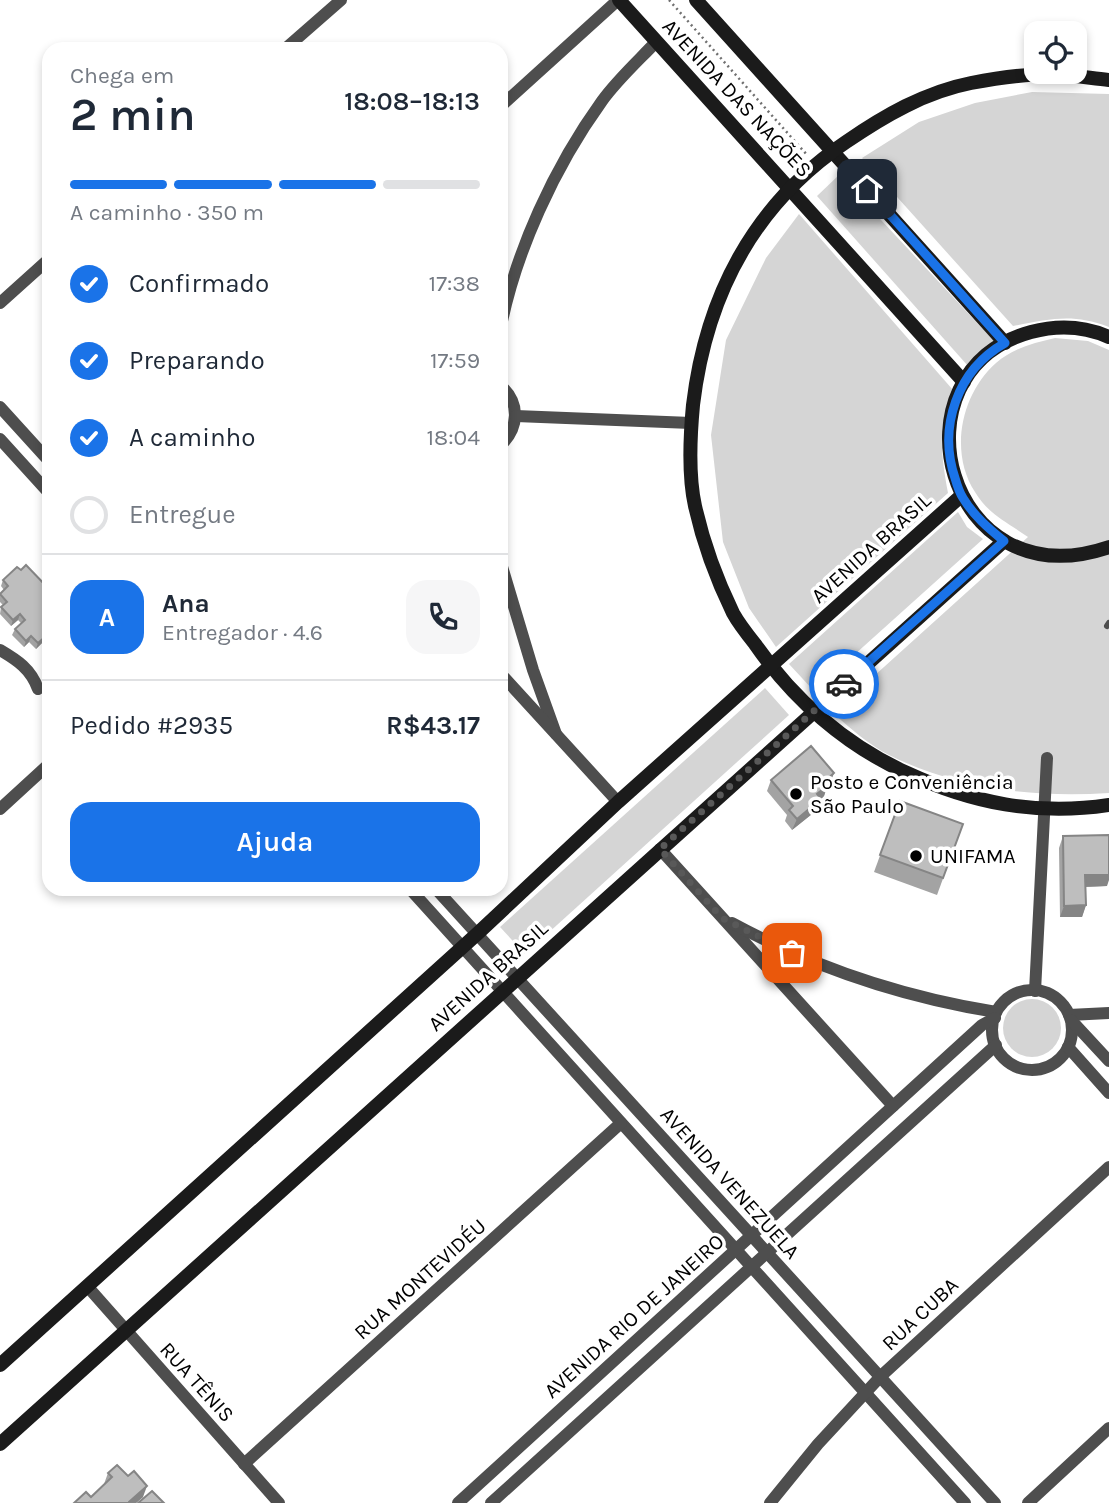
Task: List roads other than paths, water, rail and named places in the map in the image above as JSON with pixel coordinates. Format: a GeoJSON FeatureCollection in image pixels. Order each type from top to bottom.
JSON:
{"type":"FeatureCollection","features":[{"type":"Feature","properties":{"kind":"main road","name":"AVENIDA DAS NAÇÕES"},"geometry":{"type":"LineString","coordinates":[[618,0],[964,382]]}},
{"type":"Feature","properties":{"kind":"main road","name":"AVENIDA DAS NAÇÕES"},"geometry":{"type":"LineString","coordinates":[[700,1],[1005,343]]}},
{"type":"Feature","properties":{"kind":"main road"},"geometry":{"type":"LineString","coordinates":[[1109,80],[1052,74],[969,83],[924,97],[885,115],[815,164],[790,188],[754,232],[730,273],[708,328],[695,389],[690,446],[694,504],[708,550],[734,615],[770,667],[812,712],[875,759],[937,787],[990,803],[1043,808],[1109,805]]}},
{"type":"Feature","properties":{"kind":"main road"},"geometry":{"type":"LineString","coordinates":[[1109,337],[1073,327],[1046,328],[1020,335],[978,363],[964,382],[949,419],[948,458],[961,496],[979,521],[1004,541],[1038,554],[1056,556],[1074,556],[1109,547]]}},
{"type":"Feature","properties":{"kind":"main road","name":"AVENIDA BRASIL"},"geometry":{"type":"LineString","coordinates":[[0,1365],[477,934],[618,802],[961,496]]}},
{"type":"Feature","properties":{"kind":"main road","name":"AVENIDA BRASIL"},"geometry":{"type":"LineString","coordinates":[[0,1444],[1004,541]]}},
{"type":"Feature","properties":{"kind":"street"},"geometry":{"type":"LineString","coordinates":[[293,42],[341,0]]}},
{"type":"Feature","properties":{"kind":"street"},"geometry":{"type":"LineString","coordinates":[[508,100],[618,0]]}},
{"type":"Feature","properties":{"kind":"street"},"geometry":{"type":"LineString","coordinates":[[508,300],[527,239],[555,179],[603,100],[656,42]]}},
{"type":"Feature","properties":{"kind":"street"},"geometry":{"type":"LineString","coordinates":[[0,303],[42,265]]}},
{"type":"Feature","properties":{"kind":"street"},"geometry":{"type":"LineString","coordinates":[[508,391],[516,416],[514,428],[508,436]]}},
{"type":"Feature","properties":{"kind":"street"},"geometry":{"type":"LineString","coordinates":[[0,407],[42,453]]}},
{"type":"Feature","properties":{"kind":"street"},"geometry":{"type":"LineString","coordinates":[[516,416],[691,423]]}},
{"type":"Feature","properties":{"kind":"street"},"geometry":{"type":"LineString","coordinates":[[0,439],[42,485]]}},
{"type":"Feature","properties":{"kind":"street"},"geometry":{"type":"LineString","coordinates":[[508,587],[556,734]]}},
{"type":"Feature","properties":{"kind":"street"},"geometry":{"type":"LineString","coordinates":[[0,650],[26,668],[38,689]]}},
{"type":"Feature","properties":{"kind":"street"},"geometry":{"type":"LineString","coordinates":[[508,682],[618,802]]}},
{"type":"Feature","properties":{"kind":"street"},"geometry":{"type":"LineString","coordinates":[[1035,990],[1046,758]]}},
{"type":"Feature","properties":{"kind":"street"},"geometry":{"type":"LineString","coordinates":[[0,809],[42,770]]}},
{"type":"Feature","properties":{"kind":"street"},"geometry":{"type":"LineString","coordinates":[[660,849],[893,1105]]}},
{"type":"Feature","properties":{"kind":"street","name":"AVENIDA VENEZUELA"},"geometry":{"type":"LineString","coordinates":[[416,896],[965,1503]]}},
{"type":"Feature","properties":{"kind":"street","name":"AVENIDA VENEZUELA"},"geometry":{"type":"LineString","coordinates":[[442,896],[995,1503]]}},
{"type":"Feature","properties":{"kind":"street"},"geometry":{"type":"LineString","coordinates":[[722,918],[774,946],[827,968],[934,1001],[995,1015]]}},
{"type":"Feature","properties":{"kind":"street"},"geometry":{"type":"LineString","coordinates":[[1070,1017],[1072,1028],[1068,1047],[1055,1062],[1045,1068],[1033,1070],[1010,1063],[998,1051],[993,1036],[995,1015],[1012,996],[1035,990],[1051,995],[1062,1003],[1070,1017],[1109,1061]]}},
{"type":"Feature","properties":{"kind":"street"},"geometry":{"type":"LineString","coordinates":[[1070,1017],[1109,1013]]}},
{"type":"Feature","properties":{"kind":"street","name":"AVENIDA RIO DE JANEIRO"},"geometry":{"type":"LineString","coordinates":[[458,1503],[995,1015]]}},
{"type":"Feature","properties":{"kind":"street","name":"AVENIDA RIO DE JANEIRO"},"geometry":{"type":"LineString","coordinates":[[500,1500],[767,1252],[996,1045]]}},
{"type":"Feature","properties":{"kind":"street"},"geometry":{"type":"LineString","coordinates":[[1068,1047],[1109,1093]]}},
{"type":"Feature","properties":{"kind":"street","name":"RUA MONTEVIDÉU"},"geometry":{"type":"LineString","coordinates":[[244,1464],[621,1123]]}},
{"type":"Feature","properties":{"kind":"street","name":"RUA CUBA"},"geometry":{"type":"LineString","coordinates":[[770,1503],[818,1444],[881,1376],[1109,1167]]}},
{"type":"Feature","properties":{"kind":"street","name":"RUA TÊNIS"},"geometry":{"type":"LineString","coordinates":[[87,1286],[279,1503]]}},
{"type":"Feature","properties":{"kind":"street"},"geometry":{"type":"LineString","coordinates":[[1028,1503],[1109,1428]]}},
{"type":"Feature","properties":{"kind":"place","name":"Posto e Conveniência São Paulo"},"geometry":{"type":"Point","coordinates":[796,794]}},
{"type":"Feature","properties":{"kind":"place","name":"UNIFAMA"},"geometry":{"type":"Point","coordinates":[916,856]}}]}
